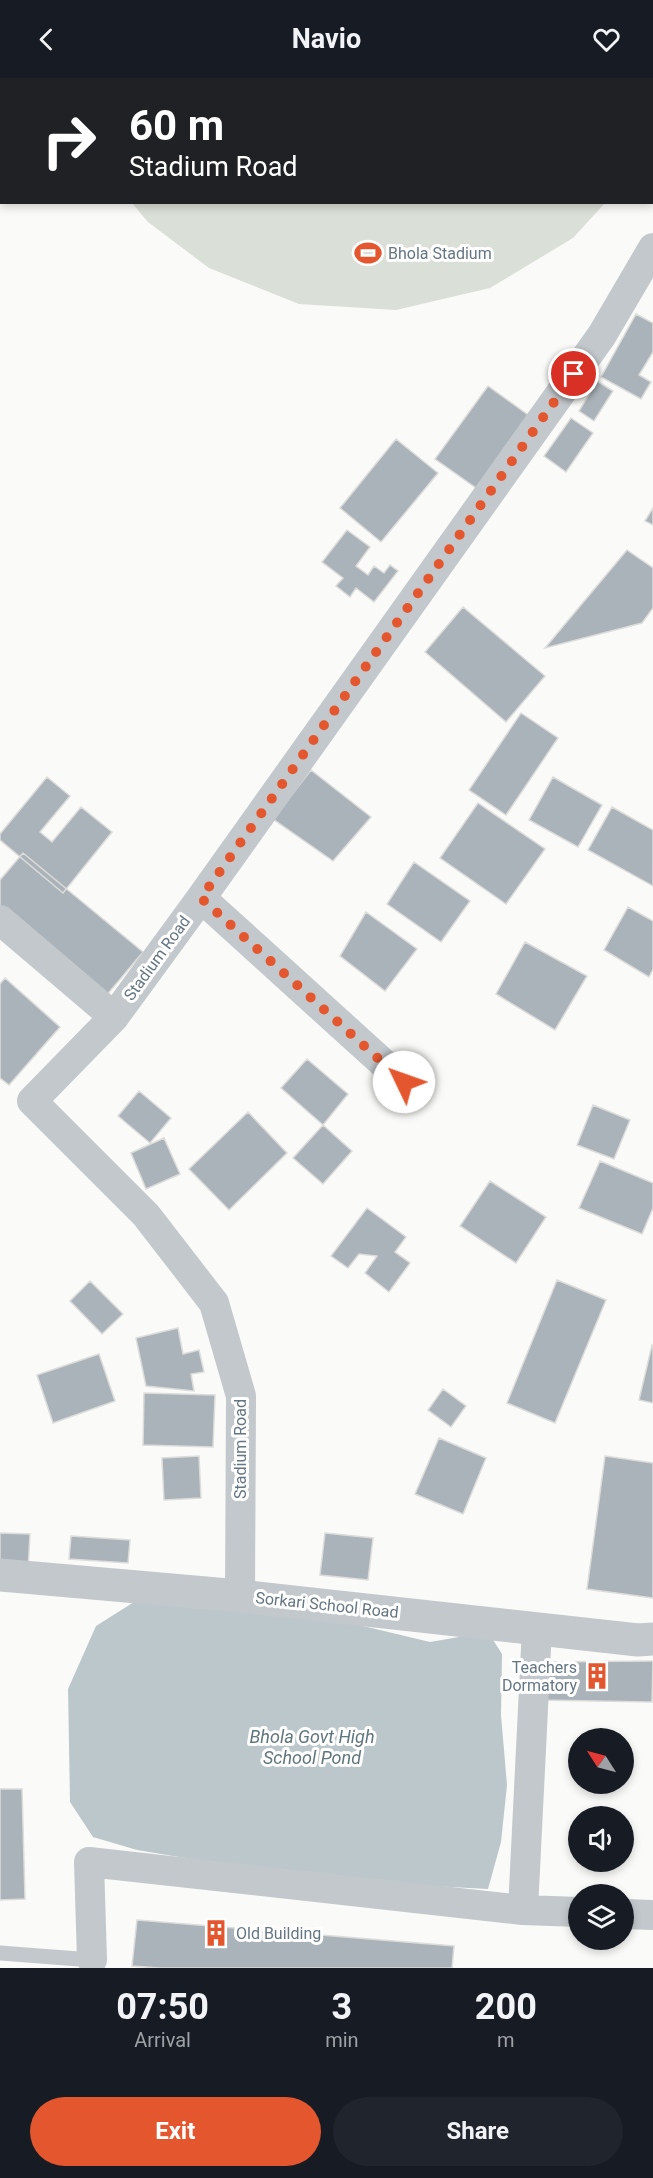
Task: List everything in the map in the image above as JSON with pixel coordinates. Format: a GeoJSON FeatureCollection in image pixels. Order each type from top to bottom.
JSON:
{"type":"FeatureCollection","features":[{"type":"Feature","properties":{"kind":"street","name":"Stadium Road"},"geometry":{"type":"LineString","coordinates":[[240,1596],[241,1396],[214,1303],[146,1215],[32,1101],[114,1017],[201,898],[602,335],[653,248]]}},
{"type":"Feature","properties":{"kind":"street"},"geometry":{"type":"LineString","coordinates":[[201,898],[404,1082]]}},
{"type":"Feature","properties":{"kind":"street"},"geometry":{"type":"LineString","coordinates":[[0,920],[114,1017]]}},
{"type":"Feature","properties":{"kind":"street","name":"Sorkari School Road"},"geometry":{"type":"LineString","coordinates":[[0,1575],[240,1596],[653,1640]]}},
{"type":"Feature","properties":{"kind":"street"},"geometry":{"type":"LineString","coordinates":[[523,1910],[537,1628]]}},
{"type":"Feature","properties":{"kind":"street"},"geometry":{"type":"LineString","coordinates":[[92,1960],[89,1862],[523,1910],[568,1912]]}},
{"type":"Feature","properties":{"kind":"street"},"geometry":{"type":"LineString","coordinates":[[634,1915],[653,1916]]}},
{"type":"Feature","properties":{"kind":"lane"},"geometry":{"type":"LineString","coordinates":[[0,1953],[92,1960]]}},
{"type":"Feature","properties":{"kind":"shaded area","name":"Bhola Stadium"},"geometry":{"type":"Polygon","coordinates":[[[133,204],[604,204],[573,238],[490,288],[396,310],[299,304],[209,268],[148,222],[133,204]]]}},
{"type":"Feature","properties":{"kind":"water","name":"Bhola Govt High School Pond"},"geometry":{"type":"Polygon","coordinates":[[[142,1597],[334,1619],[430,1642],[488,1632],[502,1654],[501,1715],[507,1785],[501,1842],[488,1889],[358,1882],[227,1865],[137,1850],[93,1837],[70,1802],[68,1689],[96,1626],[142,1597]]]}},
{"type":"Feature","properties":{"kind":"building"},"geometry":{"type":"Polygon","coordinates":[[[636,314],[653,323],[653,352],[639,375],[651,382],[641,399],[601,377],[636,314]]]}},
{"type":"Feature","properties":{"kind":"building"},"geometry":{"type":"Polygon","coordinates":[[[597,381],[613,391],[594,421],[579,411],[597,381]]]}},
{"type":"Feature","properties":{"kind":"building"},"geometry":{"type":"Polygon","coordinates":[[[488,386],[531,417],[479,490],[435,459],[488,386]]]}},
{"type":"Feature","properties":{"kind":"building"},"geometry":{"type":"Polygon","coordinates":[[[571,418],[593,433],[566,472],[544,456],[571,418]]]}},
{"type":"Feature","properties":{"kind":"building"},"geometry":{"type":"Polygon","coordinates":[[[396,439],[438,473],[381,542],[340,508],[396,439]]]}},
{"type":"Feature","properties":{"kind":"building"},"geometry":{"type":"Polygon","coordinates":[[[653,508],[653,525],[645,521],[653,508]]]}},
{"type":"Feature","properties":{"kind":"building"},"geometry":{"type":"Polygon","coordinates":[[[347,530],[370,547],[356,566],[368,575],[374,566],[384,573],[390,565],[398,571],[374,602],[356,588],[350,597],[336,586],[343,578],[322,562],[347,530]]]}},
{"type":"Feature","properties":{"kind":"building"},"geometry":{"type":"Polygon","coordinates":[[[627,550],[653,568],[653,608],[642,623],[545,648],[627,550]]]}},
{"type":"Feature","properties":{"kind":"building"},"geometry":{"type":"Polygon","coordinates":[[[463,607],[545,676],[506,722],[425,652],[463,607]]]}},
{"type":"Feature","properties":{"kind":"building"},"geometry":{"type":"Polygon","coordinates":[[[521,713],[558,738],[506,815],[469,790],[521,713]]]}},
{"type":"Feature","properties":{"kind":"building"},"geometry":{"type":"Polygon","coordinates":[[[311,770],[371,817],[333,861],[273,819],[311,770]]]}},
{"type":"Feature","properties":{"kind":"building"},"geometry":{"type":"Polygon","coordinates":[[[47,777],[70,796],[40,832],[52,842],[81,807],[112,832],[63,893],[0,840],[0,834],[47,777]]]}},
{"type":"Feature","properties":{"kind":"building"},"geometry":{"type":"Polygon","coordinates":[[[553,777],[602,805],[578,847],[529,820],[553,777]]]}},
{"type":"Feature","properties":{"kind":"building"},"geometry":{"type":"Polygon","coordinates":[[[478,803],[545,849],[506,904],[440,858],[478,803]]]}},
{"type":"Feature","properties":{"kind":"building"},"geometry":{"type":"Polygon","coordinates":[[[612,807],[653,830],[653,886],[588,850],[612,807]]]}},
{"type":"Feature","properties":{"kind":"building"},"geometry":{"type":"Polygon","coordinates":[[[23,853],[143,952],[100,1003],[0,920],[0,880],[23,853]]]}},
{"type":"Feature","properties":{"kind":"building"},"geometry":{"type":"Polygon","coordinates":[[[414,862],[470,901],[441,942],[387,904],[414,862]]]}},
{"type":"Feature","properties":{"kind":"building"},"geometry":{"type":"Polygon","coordinates":[[[628,907],[653,921],[653,969],[649,977],[604,950],[628,907]]]}},
{"type":"Feature","properties":{"kind":"building"},"geometry":{"type":"Polygon","coordinates":[[[366,912],[417,949],[385,991],[340,956],[366,912]]]}},
{"type":"Feature","properties":{"kind":"building"},"geometry":{"type":"Polygon","coordinates":[[[525,942],[587,976],[555,1030],[496,994],[525,942]]]}},
{"type":"Feature","properties":{"kind":"building"},"geometry":{"type":"Polygon","coordinates":[[[5,978],[60,1027],[9,1085],[0,1078],[0,984],[5,978]]]}},
{"type":"Feature","properties":{"kind":"building"},"geometry":{"type":"Polygon","coordinates":[[[307,1059],[348,1094],[323,1125],[281,1088],[307,1059]]]}},
{"type":"Feature","properties":{"kind":"building"},"geometry":{"type":"Polygon","coordinates":[[[139,1091],[171,1118],[150,1143],[118,1116],[139,1091]]]}},
{"type":"Feature","properties":{"kind":"building"},"geometry":{"type":"Polygon","coordinates":[[[593,1105],[630,1120],[614,1159],[577,1145],[593,1105]]]}},
{"type":"Feature","properties":{"kind":"building"},"geometry":{"type":"Polygon","coordinates":[[[248,1112],[287,1153],[229,1210],[189,1169],[248,1112]]]}},
{"type":"Feature","properties":{"kind":"building"},"geometry":{"type":"Polygon","coordinates":[[[323,1125],[352,1151],[323,1184],[293,1158],[323,1125]]]}},
{"type":"Feature","properties":{"kind":"building"},"geometry":{"type":"Polygon","coordinates":[[[164,1138],[180,1174],[146,1189],[131,1153],[164,1138]]]}},
{"type":"Feature","properties":{"kind":"building"},"geometry":{"type":"Polygon","coordinates":[[[600,1161],[653,1183],[653,1208],[642,1234],[579,1208],[600,1161]]]}},
{"type":"Feature","properties":{"kind":"building"},"geometry":{"type":"Polygon","coordinates":[[[490,1181],[546,1217],[516,1263],[460,1226],[490,1181]]]}},
{"type":"Feature","properties":{"kind":"building"},"geometry":{"type":"Polygon","coordinates":[[[367,1208],[406,1237],[395,1252],[410,1263],[389,1292],[365,1273],[377,1256],[359,1254],[348,1268],[331,1256],[367,1208]]]}},
{"type":"Feature","properties":{"kind":"building"},"geometry":{"type":"Polygon","coordinates":[[[557,1280],[606,1300],[555,1423],[507,1403],[557,1280]]]}},
{"type":"Feature","properties":{"kind":"building"},"geometry":{"type":"Polygon","coordinates":[[[90,1281],[123,1314],[102,1334],[70,1301],[90,1281]]]}},
{"type":"Feature","properties":{"kind":"building"},"geometry":{"type":"Polygon","coordinates":[[[178,1328],[183,1354],[199,1350],[204,1372],[191,1374],[194,1391],[146,1386],[136,1338],[178,1328]]]}},
{"type":"Feature","properties":{"kind":"building"},"geometry":{"type":"Polygon","coordinates":[[[653,1346],[653,1403],[639,1400],[653,1346]]]}},
{"type":"Feature","properties":{"kind":"building"},"geometry":{"type":"Polygon","coordinates":[[[99,1354],[115,1401],[53,1423],[37,1375],[99,1354]]]}},
{"type":"Feature","properties":{"kind":"building"},"geometry":{"type":"Polygon","coordinates":[[[443,1389],[466,1406],[451,1427],[428,1410],[443,1389]]]}},
{"type":"Feature","properties":{"kind":"building"},"geometry":{"type":"Polygon","coordinates":[[[144,1393],[215,1395],[213,1447],[143,1445],[144,1393]]]}},
{"type":"Feature","properties":{"kind":"building"},"geometry":{"type":"Polygon","coordinates":[[[439,1438],[486,1458],[463,1514],[415,1494],[439,1438]]]}},
{"type":"Feature","properties":{"kind":"building"},"geometry":{"type":"Polygon","coordinates":[[[199,1456],[201,1498],[164,1500],[162,1458],[199,1456]]]}},
{"type":"Feature","properties":{"kind":"building"},"geometry":{"type":"Polygon","coordinates":[[[605,1456],[653,1463],[653,1598],[587,1589],[605,1456]]]}},
{"type":"Feature","properties":{"kind":"building"},"geometry":{"type":"Polygon","coordinates":[[[0,1533],[30,1534],[28,1570],[0,1569],[0,1533]]]}},
{"type":"Feature","properties":{"kind":"building"},"geometry":{"type":"Polygon","coordinates":[[[325,1533],[373,1538],[368,1580],[320,1575],[325,1533]]]}},
{"type":"Feature","properties":{"kind":"building"},"geometry":{"type":"Polygon","coordinates":[[[71,1536],[130,1540],[128,1563],[69,1559],[71,1536]]]}},
{"type":"Feature","properties":{"kind":"building","name":"Teachers Dormatory"},"geometry":{"type":"Polygon","coordinates":[[[653,1661],[652,1702],[540,1700],[541,1662],[653,1661]]]}},
{"type":"Feature","properties":{"kind":"building"},"geometry":{"type":"Polygon","coordinates":[[[0,1789],[22,1789],[25,1899],[0,1900],[0,1789]]]}},
{"type":"Feature","properties":{"kind":"building","name":"Old Building"},"geometry":{"type":"Polygon","coordinates":[[[137,1920],[454,1946],[452,1968],[159,1968],[132,1966],[137,1920]]]}},
{"type":"Feature","properties":{"kind":"place","name":"Bhola Stadium"},"geometry":{"type":"Point","coordinates":[368,253]}},
{"type":"Feature","properties":{"kind":"place","name":"Teachers Dormatory"},"geometry":{"type":"Point","coordinates":[597,1676]}},
{"type":"Feature","properties":{"kind":"place","name":"Old Building"},"geometry":{"type":"Point","coordinates":[216,1933]}},
{"type":"Feature","properties":{"kind":"route"},"geometry":{"type":"LineString","coordinates":[[404,1082],[201,898],[574,374]]}}]}
